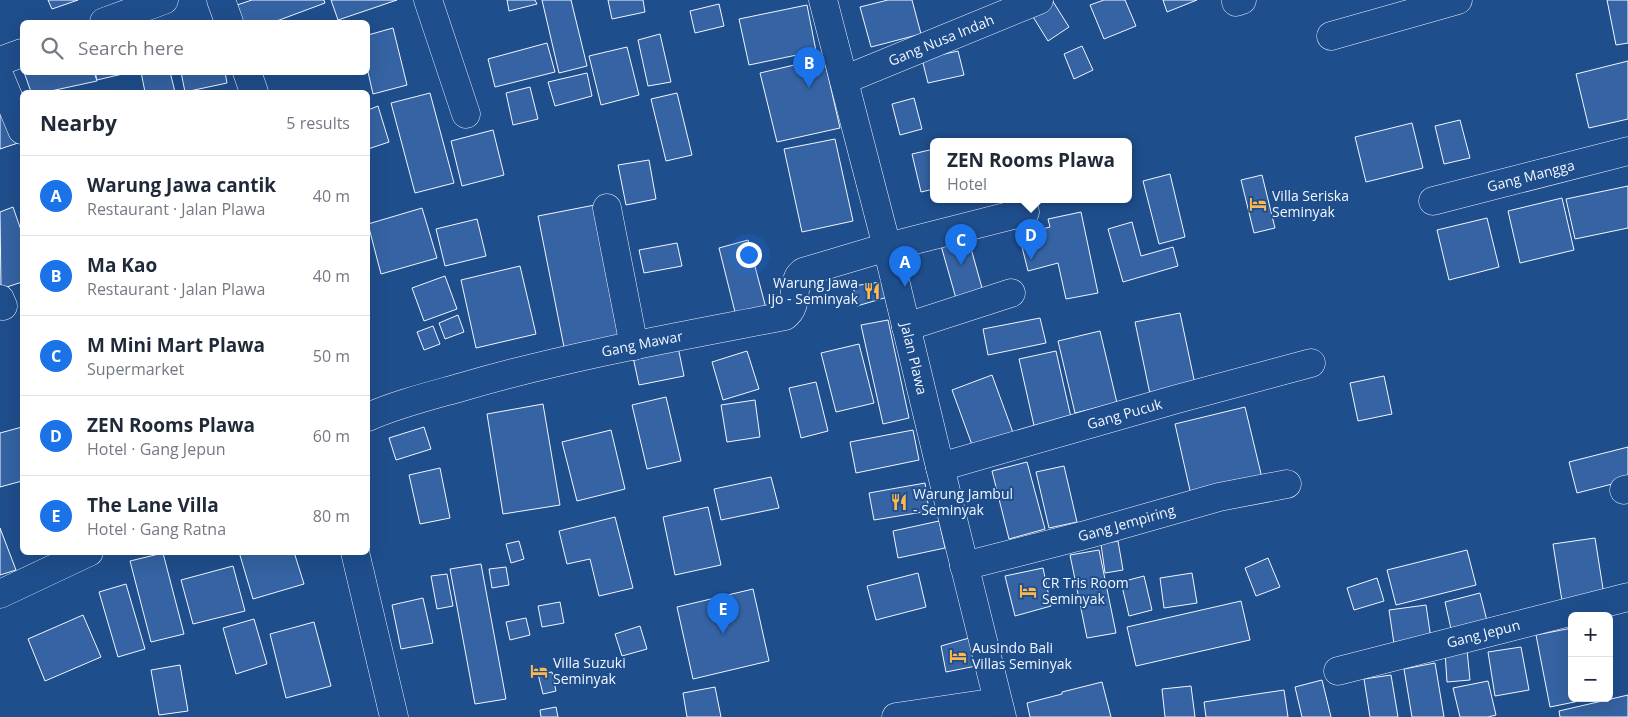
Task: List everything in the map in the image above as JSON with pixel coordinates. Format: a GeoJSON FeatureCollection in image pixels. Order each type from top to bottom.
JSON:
{"type":"FeatureCollection","features":[{"type":"Feature","properties":{"kind":"street"},"geometry":{"type":"LineString","coordinates":[[109,20],[164,0]]}},
{"type":"Feature","properties":{"kind":"street"},"geometry":{"type":"LineString","coordinates":[[221,0],[228,20]]}},
{"type":"Feature","properties":{"kind":"street"},"geometry":{"type":"LineString","coordinates":[[428,0],[466,114]]}},
{"type":"Feature","properties":{"kind":"street","name":"Jalan Plawa"},"geometry":{"type":"LineString","coordinates":[[823,0],[887,247],[1000,709]]}},
{"type":"Feature","properties":{"kind":"street","name":"Gang Nusa Indah"},"geometry":{"type":"LineString","coordinates":[[844,80],[1039,0]]}},
{"type":"Feature","properties":{"kind":"street"},"geometry":{"type":"LineString","coordinates":[[1331,36],[1458,0]]}},
{"type":"Feature","properties":{"kind":"street"},"geometry":{"type":"LineString","coordinates":[[0,61],[20,54]]}},
{"type":"Feature","properties":{"kind":"street"},"geometry":{"type":"LineString","coordinates":[[248,75],[253,90]]}},
{"type":"Feature","properties":{"kind":"street"},"geometry":{"type":"LineString","coordinates":[[0,77],[20,125]]}},
{"type":"Feature","properties":{"kind":"street","name":"Gang Mangga"},"geometry":{"type":"LineString","coordinates":[[1433,201],[1628,151]]}},
{"type":"Feature","properties":{"kind":"street"},"geometry":{"type":"LineString","coordinates":[[607,208],[634,346]]}},
{"type":"Feature","properties":{"kind":"street"},"geometry":{"type":"LineString","coordinates":[[887,247],[1025,212]]}},
{"type":"Feature","properties":{"kind":"street","name":"Gang Mawar"},"geometry":{"type":"LineString","coordinates":[[370,416],[413,401],[503,375],[583,356],[786,316],[792,307],[798,278],[803,272],[887,247]]}},
{"type":"Feature","properties":{"kind":"street"},"geometry":{"type":"LineString","coordinates":[[906,327],[1011,293]]}},
{"type":"Feature","properties":{"kind":"street","name":"Gang Pucuk"},"geometry":{"type":"LineString","coordinates":[[940,467],[1168,401],[1311,364]]}},
{"type":"Feature","properties":{"kind":"street","name":"Gang Jempiring"},"geometry":{"type":"LineString","coordinates":[[964,566],[1089,534],[1219,497],[1288,484]]}},
{"type":"Feature","properties":{"kind":"street"},"geometry":{"type":"LineString","coordinates":[[0,594],[83,555]]}},
{"type":"Feature","properties":{"kind":"street"},"geometry":{"type":"LineString","coordinates":[[356,555],[394,717]]}},
{"type":"Feature","properties":{"kind":"street","name":"Gang Jepun"},"geometry":{"type":"LineString","coordinates":[[1338,671],[1628,597]]}},
{"type":"Feature","properties":{"kind":"street"},"geometry":{"type":"LineString","coordinates":[[896,717],[1000,709]]}},
{"type":"Feature","properties":{"kind":"building"},"geometry":{"type":"Polygon","coordinates":[[[48,0],[78,0],[52,9],[48,0]]]}},
{"type":"Feature","properties":{"kind":"building"},"geometry":{"type":"Polygon","coordinates":[[[252,0],[324,0],[325,3],[279,20],[239,20],[234,6],[252,0]]]}},
{"type":"Feature","properties":{"kind":"building"},"geometry":{"type":"Polygon","coordinates":[[[331,0],[397,0],[338,20],[331,0]]]}},
{"type":"Feature","properties":{"kind":"building"},"geometry":{"type":"Polygon","coordinates":[[[507,0],[535,0],[537,4],[509,11],[507,0]]]}},
{"type":"Feature","properties":{"kind":"building"},"geometry":{"type":"Polygon","coordinates":[[[542,0],[571,0],[587,66],[559,73],[542,0]]]}},
{"type":"Feature","properties":{"kind":"building"},"geometry":{"type":"Polygon","coordinates":[[[608,0],[643,0],[645,12],[612,19],[608,0]]]}},
{"type":"Feature","properties":{"kind":"building"},"geometry":{"type":"Polygon","coordinates":[[[888,0],[912,0],[921,34],[871,47],[860,7],[888,0]]]}},
{"type":"Feature","properties":{"kind":"building"},"geometry":{"type":"Polygon","coordinates":[[[1052,0],[1069,27],[1048,41],[1030,12],[1052,0]]]}},
{"type":"Feature","properties":{"kind":"building"},"geometry":{"type":"Polygon","coordinates":[[[1104,0],[1125,0],[1136,26],[1104,39],[1090,5],[1104,0]]]}},
{"type":"Feature","properties":{"kind":"building"},"geometry":{"type":"Polygon","coordinates":[[[1163,0],[1197,0],[1167,12],[1163,0]]]}},
{"type":"Feature","properties":{"kind":"building"},"geometry":{"type":"Polygon","coordinates":[[[1607,0],[1628,0],[1628,43],[1616,45],[1607,0]]]}},
{"type":"Feature","properties":{"kind":"building"},"geometry":{"type":"Polygon","coordinates":[[[719,4],[724,26],[695,33],[690,11],[719,4]]]}},
{"type":"Feature","properties":{"kind":"building"},"geometry":{"type":"Polygon","coordinates":[[[807,5],[816,51],[749,65],[739,19],[807,5]]]}},
{"type":"Feature","properties":{"kind":"building"},"geometry":{"type":"Polygon","coordinates":[[[393,28],[407,85],[373,94],[369,75],[370,34],[393,28]]]}},
{"type":"Feature","properties":{"kind":"building"},"geometry":{"type":"Polygon","coordinates":[[[660,34],[671,82],[648,86],[638,40],[660,34]]]}},
{"type":"Feature","properties":{"kind":"building"},"geometry":{"type":"Polygon","coordinates":[[[547,43],[555,72],[495,87],[488,59],[547,43]]]}},
{"type":"Feature","properties":{"kind":"building"},"geometry":{"type":"Polygon","coordinates":[[[1082,46],[1093,70],[1074,79],[1064,54],[1082,46]]]}},
{"type":"Feature","properties":{"kind":"building"},"geometry":{"type":"Polygon","coordinates":[[[627,47],[639,95],[601,105],[589,56],[627,47]]]}},
{"type":"Feature","properties":{"kind":"building"},"geometry":{"type":"Polygon","coordinates":[[[958,51],[964,75],[928,83],[922,59],[958,51]]]}},
{"type":"Feature","properties":{"kind":"building"},"geometry":{"type":"Polygon","coordinates":[[[824,58],[840,128],[777,142],[760,73],[824,58]]]}},
{"type":"Feature","properties":{"kind":"building"},"geometry":{"type":"Polygon","coordinates":[[[1628,61],[1628,119],[1589,128],[1576,74],[1628,61]]]}},
{"type":"Feature","properties":{"kind":"building"},"geometry":{"type":"Polygon","coordinates":[[[587,73],[592,96],[555,106],[548,82],[587,73]]]}},
{"type":"Feature","properties":{"kind":"building"},"geometry":{"type":"Polygon","coordinates":[[[25,75],[95,75],[97,81],[55,90],[30,90],[25,75]]]}},
{"type":"Feature","properties":{"kind":"building"},"geometry":{"type":"Polygon","coordinates":[[[96,75],[118,75],[97,80],[96,75]]]}},
{"type":"Feature","properties":{"kind":"building"},"geometry":{"type":"Polygon","coordinates":[[[142,75],[171,75],[174,90],[145,90],[142,75]]]}},
{"type":"Feature","properties":{"kind":"building"},"geometry":{"type":"Polygon","coordinates":[[[182,75],[226,75],[227,83],[194,90],[185,90],[182,75]]]}},
{"type":"Feature","properties":{"kind":"building"},"geometry":{"type":"Polygon","coordinates":[[[530,87],[538,119],[513,125],[506,93],[530,87]]]}},
{"type":"Feature","properties":{"kind":"building"},"geometry":{"type":"Polygon","coordinates":[[[430,93],[454,183],[415,193],[391,103],[430,93]]]}},
{"type":"Feature","properties":{"kind":"building"},"geometry":{"type":"Polygon","coordinates":[[[677,93],[692,155],[666,161],[651,99],[677,93]]]}},
{"type":"Feature","properties":{"kind":"building"},"geometry":{"type":"Polygon","coordinates":[[[914,98],[922,129],[900,135],[892,104],[914,98]]]}},
{"type":"Feature","properties":{"kind":"building"},"geometry":{"type":"Polygon","coordinates":[[[378,106],[389,142],[370,148],[370,109],[378,106]]]}},
{"type":"Feature","properties":{"kind":"building"},"geometry":{"type":"Polygon","coordinates":[[[0,108],[20,142],[0,149],[0,108]]]}},
{"type":"Feature","properties":{"kind":"building"},"geometry":{"type":"Polygon","coordinates":[[[1460,120],[1470,158],[1444,164],[1435,126],[1460,120]]]}},
{"type":"Feature","properties":{"kind":"building"},"geometry":{"type":"Polygon","coordinates":[[[1412,123],[1423,168],[1366,182],[1355,137],[1412,123]]]}},
{"type":"Feature","properties":{"kind":"building"},"geometry":{"type":"Polygon","coordinates":[[[493,130],[504,175],[462,186],[451,141],[493,130]]]}},
{"type":"Feature","properties":{"kind":"building"},"geometry":{"type":"Polygon","coordinates":[[[835,139],[853,221],[802,232],[784,149],[835,139]]]}},
{"type":"Feature","properties":{"kind":"building"},"geometry":{"type":"Polygon","coordinates":[[[930,150],[930,190],[921,192],[912,154],[930,150]]]}},
{"type":"Feature","properties":{"kind":"building"},"geometry":{"type":"Polygon","coordinates":[[[649,160],[656,199],[626,205],[618,165],[649,160]]]}},
{"type":"Feature","properties":{"kind":"building"},"geometry":{"type":"Polygon","coordinates":[[[1170,174],[1185,237],[1159,244],[1143,181],[1170,174]]]}},
{"type":"Feature","properties":{"kind":"building","name":"Villa Seriska Seminyak"},"geometry":{"type":"Polygon","coordinates":[[[1262,175],[1275,228],[1254,233],[1241,180],[1262,175]]]}},
{"type":"Feature","properties":{"kind":"building"},"geometry":{"type":"Polygon","coordinates":[[[1628,186],[1628,228],[1575,239],[1566,199],[1628,186]]]}},
{"type":"Feature","properties":{"kind":"building"},"geometry":{"type":"Polygon","coordinates":[[[1562,198],[1574,250],[1520,263],[1508,211],[1562,198]]]}},
{"type":"Feature","properties":{"kind":"building"},"geometry":{"type":"Polygon","coordinates":[[[605,203],[630,334],[564,347],[538,216],[605,203]]]}},
{"type":"Feature","properties":{"kind":"building"},"geometry":{"type":"Polygon","coordinates":[[[13,207],[20,227],[20,283],[1,289],[0,212],[13,207]]]}},
{"type":"Feature","properties":{"kind":"building"},"geometry":{"type":"Polygon","coordinates":[[[422,208],[437,258],[381,274],[370,232],[370,223],[422,208]]]}},
{"type":"Feature","properties":{"kind":"building"},"geometry":{"type":"Polygon","coordinates":[[[1081,212],[1098,293],[1066,299],[1058,263],[1028,271],[1019,235],[1050,227],[1048,219],[1081,212]]]}},
{"type":"Feature","properties":{"kind":"building"},"geometry":{"type":"Polygon","coordinates":[[[1487,218],[1499,267],[1449,280],[1437,230],[1487,218]]]}},
{"type":"Feature","properties":{"kind":"building"},"geometry":{"type":"Polygon","coordinates":[[[477,219],[486,256],[445,266],[436,229],[477,219]]]}},
{"type":"Feature","properties":{"kind":"building"},"geometry":{"type":"Polygon","coordinates":[[[1132,222],[1141,256],[1173,247],[1178,266],[1123,282],[1108,229],[1132,222]]]}},
{"type":"Feature","properties":{"kind":"building"},"geometry":{"type":"Polygon","coordinates":[[[965,227],[984,295],[957,302],[938,235],[965,227]]]}},
{"type":"Feature","properties":{"kind":"building"},"geometry":{"type":"Polygon","coordinates":[[[748,240],[767,312],[737,320],[719,248],[748,240]]]}},
{"type":"Feature","properties":{"kind":"building"},"geometry":{"type":"Polygon","coordinates":[[[677,243],[682,266],[644,273],[639,250],[677,243]]]}},
{"type":"Feature","properties":{"kind":"building"},"geometry":{"type":"Polygon","coordinates":[[[520,266],[536,334],[476,348],[461,280],[520,266]]]}},
{"type":"Feature","properties":{"kind":"building"},"geometry":{"type":"Polygon","coordinates":[[[445,276],[457,309],[424,321],[412,288],[445,276]]]}},
{"type":"Feature","properties":{"kind":"building","name":"Warung Jawa Ijo - Seminyak"},"geometry":{"type":"Polygon","coordinates":[[[888,281],[891,296],[857,306],[853,286],[888,281]]]}},
{"type":"Feature","properties":{"kind":"building"},"geometry":{"type":"Polygon","coordinates":[[[1180,313],[1196,389],[1151,399],[1135,322],[1180,313]]]}},
{"type":"Feature","properties":{"kind":"building"},"geometry":{"type":"Polygon","coordinates":[[[458,315],[464,332],[445,339],[439,323],[458,315]]]}},
{"type":"Feature","properties":{"kind":"building"},"geometry":{"type":"Polygon","coordinates":[[[1040,318],[1046,343],[988,355],[983,329],[1040,318]]]}},
{"type":"Feature","properties":{"kind":"building"},"geometry":{"type":"Polygon","coordinates":[[[888,320],[909,418],[883,424],[861,325],[888,320]]]}},
{"type":"Feature","properties":{"kind":"building"},"geometry":{"type":"Polygon","coordinates":[[[433,326],[440,344],[424,350],[417,332],[433,326]]]}},
{"type":"Feature","properties":{"kind":"building"},"geometry":{"type":"Polygon","coordinates":[[[1100,331],[1117,403],[1075,413],[1058,341],[1100,331]]]}},
{"type":"Feature","properties":{"kind":"building"},"geometry":{"type":"Polygon","coordinates":[[[859,344],[874,403],[836,412],[821,353],[859,344]]]}},
{"type":"Feature","properties":{"kind":"building"},"geometry":{"type":"Polygon","coordinates":[[[678,347],[684,376],[639,385],[633,357],[678,347]]]}},
{"type":"Feature","properties":{"kind":"building"},"geometry":{"type":"Polygon","coordinates":[[[747,351],[759,389],[723,400],[712,362],[747,351]]]}},
{"type":"Feature","properties":{"kind":"building"},"geometry":{"type":"Polygon","coordinates":[[[1056,351],[1072,422],[1035,430],[1019,359],[1056,351]]]}},
{"type":"Feature","properties":{"kind":"building"},"geometry":{"type":"Polygon","coordinates":[[[992,375],[1015,438],[975,453],[952,390],[992,375]]]}},
{"type":"Feature","properties":{"kind":"building"},"geometry":{"type":"Polygon","coordinates":[[[1384,376],[1392,414],[1358,421],[1350,383],[1384,376]]]}},
{"type":"Feature","properties":{"kind":"building"},"geometry":{"type":"Polygon","coordinates":[[[816,382],[828,431],[801,438],[789,388],[816,382]]]}},
{"type":"Feature","properties":{"kind":"building"},"geometry":{"type":"Polygon","coordinates":[[[666,397],[681,461],[647,469],[632,405],[666,397]]]}},
{"type":"Feature","properties":{"kind":"building"},"geometry":{"type":"Polygon","coordinates":[[[755,400],[760,437],[727,442],[721,405],[755,400]]]}},
{"type":"Feature","properties":{"kind":"building"},"geometry":{"type":"Polygon","coordinates":[[[543,404],[560,505],[503,514],[487,414],[543,404]]]}},
{"type":"Feature","properties":{"kind":"building"},"geometry":{"type":"Polygon","coordinates":[[[1245,407],[1262,478],[1191,495],[1175,424],[1245,407]]]}},
{"type":"Feature","properties":{"kind":"building"},"geometry":{"type":"Polygon","coordinates":[[[424,427],[431,449],[396,460],[389,438],[424,427]]]}},
{"type":"Feature","properties":{"kind":"building"},"geometry":{"type":"Polygon","coordinates":[[[20,428],[20,482],[0,487],[0,433],[20,428]]]}},
{"type":"Feature","properties":{"kind":"building"},"geometry":{"type":"Polygon","coordinates":[[[611,430],[625,489],[577,501],[562,442],[611,430]]]}},
{"type":"Feature","properties":{"kind":"building"},"geometry":{"type":"Polygon","coordinates":[[[913,430],[919,460],[856,473],[850,442],[913,430]]]}},
{"type":"Feature","properties":{"kind":"building"},"geometry":{"type":"Polygon","coordinates":[[[1628,447],[1628,480],[1577,493],[1569,462],[1628,447]]]}},
{"type":"Feature","properties":{"kind":"building"},"geometry":{"type":"Polygon","coordinates":[[[1027,462],[1045,529],[1009,539],[992,471],[1027,462]]]}},
{"type":"Feature","properties":{"kind":"building"},"geometry":{"type":"Polygon","coordinates":[[[1064,466],[1077,522],[1049,528],[1036,472],[1064,466]]]}},
{"type":"Feature","properties":{"kind":"building"},"geometry":{"type":"Polygon","coordinates":[[[440,468],[450,518],[420,524],[409,475],[440,468]]]}},
{"type":"Feature","properties":{"kind":"building"},"geometry":{"type":"Polygon","coordinates":[[[771,477],[779,508],[721,520],[714,489],[771,477]]]}},
{"type":"Feature","properties":{"kind":"building","name":"Warung Jambul - Seminyak"},"geometry":{"type":"Polygon","coordinates":[[[925,483],[929,511],[874,520],[869,493],[925,483]]]}},
{"type":"Feature","properties":{"kind":"building"},"geometry":{"type":"Polygon","coordinates":[[[708,507],[721,565],[675,575],[663,517],[708,507]]]}},
{"type":"Feature","properties":{"kind":"building"},"geometry":{"type":"Polygon","coordinates":[[[615,517],[633,588],[599,596],[590,559],[567,564],[559,531],[615,517]]]}},
{"type":"Feature","properties":{"kind":"building"},"geometry":{"type":"Polygon","coordinates":[[[939,521],[945,548],[898,558],[893,531],[939,521]]]}},
{"type":"Feature","properties":{"kind":"building"},"geometry":{"type":"Polygon","coordinates":[[[0,528],[16,570],[0,575],[0,528]]]}},
{"type":"Feature","properties":{"kind":"building"},"geometry":{"type":"Polygon","coordinates":[[[1595,538],[1604,595],[1562,601],[1553,544],[1595,538]]]}},
{"type":"Feature","properties":{"kind":"building"},"geometry":{"type":"Polygon","coordinates":[[[519,541],[524,559],[511,563],[506,544],[519,541]]]}},
{"type":"Feature","properties":{"kind":"building"},"geometry":{"type":"Polygon","coordinates":[[[1118,541],[1123,570],[1105,573],[1101,544],[1118,541]]]}},
{"type":"Feature","properties":{"kind":"building"},"geometry":{"type":"Polygon","coordinates":[[[1099,550],[1116,633],[1087,638],[1070,555],[1099,550]]]}},
{"type":"Feature","properties":{"kind":"building"},"geometry":{"type":"Polygon","coordinates":[[[1467,550],[1476,585],[1396,605],[1387,570],[1467,550]]]}},
{"type":"Feature","properties":{"kind":"building"},"geometry":{"type":"Polygon","coordinates":[[[155,555],[164,555],[184,634],[151,642],[130,561],[155,555]]]}},
{"type":"Feature","properties":{"kind":"building"},"geometry":{"type":"Polygon","coordinates":[[[240,555],[295,555],[304,584],[253,599],[240,555]]]}},
{"type":"Feature","properties":{"kind":"building"},"geometry":{"type":"Polygon","coordinates":[[[1268,558],[1280,587],[1256,596],[1245,568],[1268,558]]]}},
{"type":"Feature","properties":{"kind":"building"},"geometry":{"type":"Polygon","coordinates":[[[481,564],[506,699],[475,704],[450,569],[481,564]]]}},
{"type":"Feature","properties":{"kind":"building"},"geometry":{"type":"Polygon","coordinates":[[[233,566],[245,611],[193,624],[181,580],[233,566]]]}},
{"type":"Feature","properties":{"kind":"building"},"geometry":{"type":"Polygon","coordinates":[[[506,567],[509,585],[492,588],[489,569],[506,567]]]}},
{"type":"Feature","properties":{"kind":"building","name":"CR Tris Room Seminyak"},"geometry":{"type":"Polygon","coordinates":[[[1043,568],[1051,606],[1015,616],[1005,576],[1043,568]]]}},
{"type":"Feature","properties":{"kind":"building"},"geometry":{"type":"Polygon","coordinates":[[[918,573],[926,607],[876,620],[867,586],[918,573]]]}},
{"type":"Feature","properties":{"kind":"building"},"geometry":{"type":"Polygon","coordinates":[[[1192,573],[1197,603],[1164,608],[1160,578],[1192,573]]]}},
{"type":"Feature","properties":{"kind":"building"},"geometry":{"type":"Polygon","coordinates":[[[447,574],[453,606],[437,609],[431,576],[447,574]]]}},
{"type":"Feature","properties":{"kind":"building"},"geometry":{"type":"Polygon","coordinates":[[[1144,576],[1152,610],[1129,616],[1121,582],[1144,576]]]}},
{"type":"Feature","properties":{"kind":"building"},"geometry":{"type":"Polygon","coordinates":[[[1377,578],[1384,601],[1354,610],[1347,588],[1377,578]]]}},
{"type":"Feature","properties":{"kind":"building"},"geometry":{"type":"Polygon","coordinates":[[[126,584],[145,649],[118,657],[99,592],[126,584]]]}},
{"type":"Feature","properties":{"kind":"building"},"geometry":{"type":"Polygon","coordinates":[[[753,589],[769,661],[693,679],[677,607],[753,589]]]}},
{"type":"Feature","properties":{"kind":"building"},"geometry":{"type":"Polygon","coordinates":[[[1480,593],[1489,629],[1453,638],[1445,602],[1480,593]]]}},
{"type":"Feature","properties":{"kind":"building"},"geometry":{"type":"Polygon","coordinates":[[[423,598],[433,643],[401,649],[392,605],[423,598]]]}},
{"type":"Feature","properties":{"kind":"building"},"geometry":{"type":"Polygon","coordinates":[[[1241,601],[1250,640],[1136,666],[1127,627],[1241,601]]]}},
{"type":"Feature","properties":{"kind":"building"},"geometry":{"type":"Polygon","coordinates":[[[560,602],[564,623],[542,627],[538,606],[560,602]]]}},
{"type":"Feature","properties":{"kind":"building"},"geometry":{"type":"Polygon","coordinates":[[[1426,605],[1431,639],[1394,644],[1389,610],[1426,605]]]}},
{"type":"Feature","properties":{"kind":"building"},"geometry":{"type":"Polygon","coordinates":[[[83,615],[101,657],[45,681],[28,639],[83,615]]]}},
{"type":"Feature","properties":{"kind":"building"},"geometry":{"type":"Polygon","coordinates":[[[526,618],[530,635],[510,640],[506,622],[526,618]]]}},
{"type":"Feature","properties":{"kind":"building"},"geometry":{"type":"Polygon","coordinates":[[[254,619],[267,664],[236,674],[223,628],[254,619]]]}},
{"type":"Feature","properties":{"kind":"building"},"geometry":{"type":"Polygon","coordinates":[[[314,622],[331,686],[286,698],[270,634],[314,622]]]}},
{"type":"Feature","properties":{"kind":"building"},"geometry":{"type":"Polygon","coordinates":[[[640,626],[647,649],[622,656],[615,634],[640,626]]]}},
{"type":"Feature","properties":{"kind":"building"},"geometry":{"type":"Polygon","coordinates":[[[1568,629],[1568,702],[1574,702],[1550,707],[1536,635],[1568,629]]]}},
{"type":"Feature","properties":{"kind":"building","name":"AusIndo Bali Villas Seminyak"},"geometry":{"type":"Polygon","coordinates":[[[969,638],[976,666],[946,672],[941,646],[969,638]]]}},
{"type":"Feature","properties":{"kind":"building"},"geometry":{"type":"Polygon","coordinates":[[[1521,647],[1529,690],[1495,696],[1488,652],[1521,647]]]}},
{"type":"Feature","properties":{"kind":"building"},"geometry":{"type":"Polygon","coordinates":[[[1467,650],[1470,680],[1447,682],[1445,652],[1467,650]]]}},
{"type":"Feature","properties":{"kind":"building"},"geometry":{"type":"Polygon","coordinates":[[[1435,663],[1444,717],[1412,717],[1404,669],[1435,663]]]}},
{"type":"Feature","properties":{"kind":"building"},"geometry":{"type":"Polygon","coordinates":[[[180,665],[188,711],[159,715],[151,670],[180,665]]]}},
{"type":"Feature","properties":{"kind":"building"},"geometry":{"type":"Polygon","coordinates":[[[552,672],[556,691],[543,694],[538,674],[552,672]]]}},
{"type":"Feature","properties":{"kind":"building"},"geometry":{"type":"Polygon","coordinates":[[[1391,675],[1398,717],[1370,717],[1364,679],[1391,675]]]}},
{"type":"Feature","properties":{"kind":"building"},"geometry":{"type":"Polygon","coordinates":[[[1322,680],[1331,717],[1302,717],[1295,687],[1322,680]]]}},
{"type":"Feature","properties":{"kind":"building"},"geometry":{"type":"Polygon","coordinates":[[[1488,681],[1496,715],[1488,717],[1460,717],[1453,688],[1488,681]]]}},
{"type":"Feature","properties":{"kind":"building"},"geometry":{"type":"Polygon","coordinates":[[[1102,682],[1111,717],[1030,717],[1027,703],[1102,682]]]}},
{"type":"Feature","properties":{"kind":"building"},"geometry":{"type":"Polygon","coordinates":[[[1191,686],[1195,717],[1165,717],[1162,689],[1191,686]]]}},
{"type":"Feature","properties":{"kind":"building"},"geometry":{"type":"Polygon","coordinates":[[[715,687],[721,717],[687,717],[683,693],[715,687]]]}},
{"type":"Feature","properties":{"kind":"building"},"geometry":{"type":"Polygon","coordinates":[[[1284,690],[1288,717],[1206,717],[1204,702],[1284,690]]]}},
{"type":"Feature","properties":{"kind":"building"},"geometry":{"type":"Polygon","coordinates":[[[1628,695],[1628,717],[1560,717],[1559,711],[1598,702],[1613,702],[1613,698],[1628,695]]]}},
{"type":"Feature","properties":{"kind":"building"},"geometry":{"type":"Polygon","coordinates":[[[556,707],[558,717],[541,717],[540,710],[556,707]]]}},
{"type":"Feature","properties":{"kind":"place","name":"Ma Kao"},"geometry":{"type":"Point","coordinates":[809,88]}},
{"type":"Feature","properties":{"kind":"place","name":"Villa Seriska Seminyak"},"geometry":{"type":"Point","coordinates":[1258,204]}},
{"type":"Feature","properties":{"kind":"place","name":"ZEN Rooms Plawa"},"geometry":{"type":"Point","coordinates":[1031,260]}},
{"type":"Feature","properties":{"kind":"place","name":"M Mini Mart Plawa"},"geometry":{"type":"Point","coordinates":[961,265]}},
{"type":"Feature","properties":{"kind":"place","name":"Warung Jawa cantik"},"geometry":{"type":"Point","coordinates":[905,287]}},
{"type":"Feature","properties":{"kind":"place","name":"Warung Jawa Ijo - Seminyak"},"geometry":{"type":"Point","coordinates":[872,291]}},
{"type":"Feature","properties":{"kind":"place","name":"Warung Jambul - Seminyak"},"geometry":{"type":"Point","coordinates":[899,502]}},
{"type":"Feature","properties":{"kind":"place","name":"CR Tris Room Seminyak"},"geometry":{"type":"Point","coordinates":[1028,591]}},
{"type":"Feature","properties":{"kind":"place","name":"The Lane Villa"},"geometry":{"type":"Point","coordinates":[723,634]}},
{"type":"Feature","properties":{"kind":"place","name":"AusIndo Bali Villas Seminyak"},"geometry":{"type":"Point","coordinates":[958,656]}},
{"type":"Feature","properties":{"kind":"place","name":"Villa Suzuki Seminyak"},"geometry":{"type":"Point","coordinates":[539,671]}}]}
